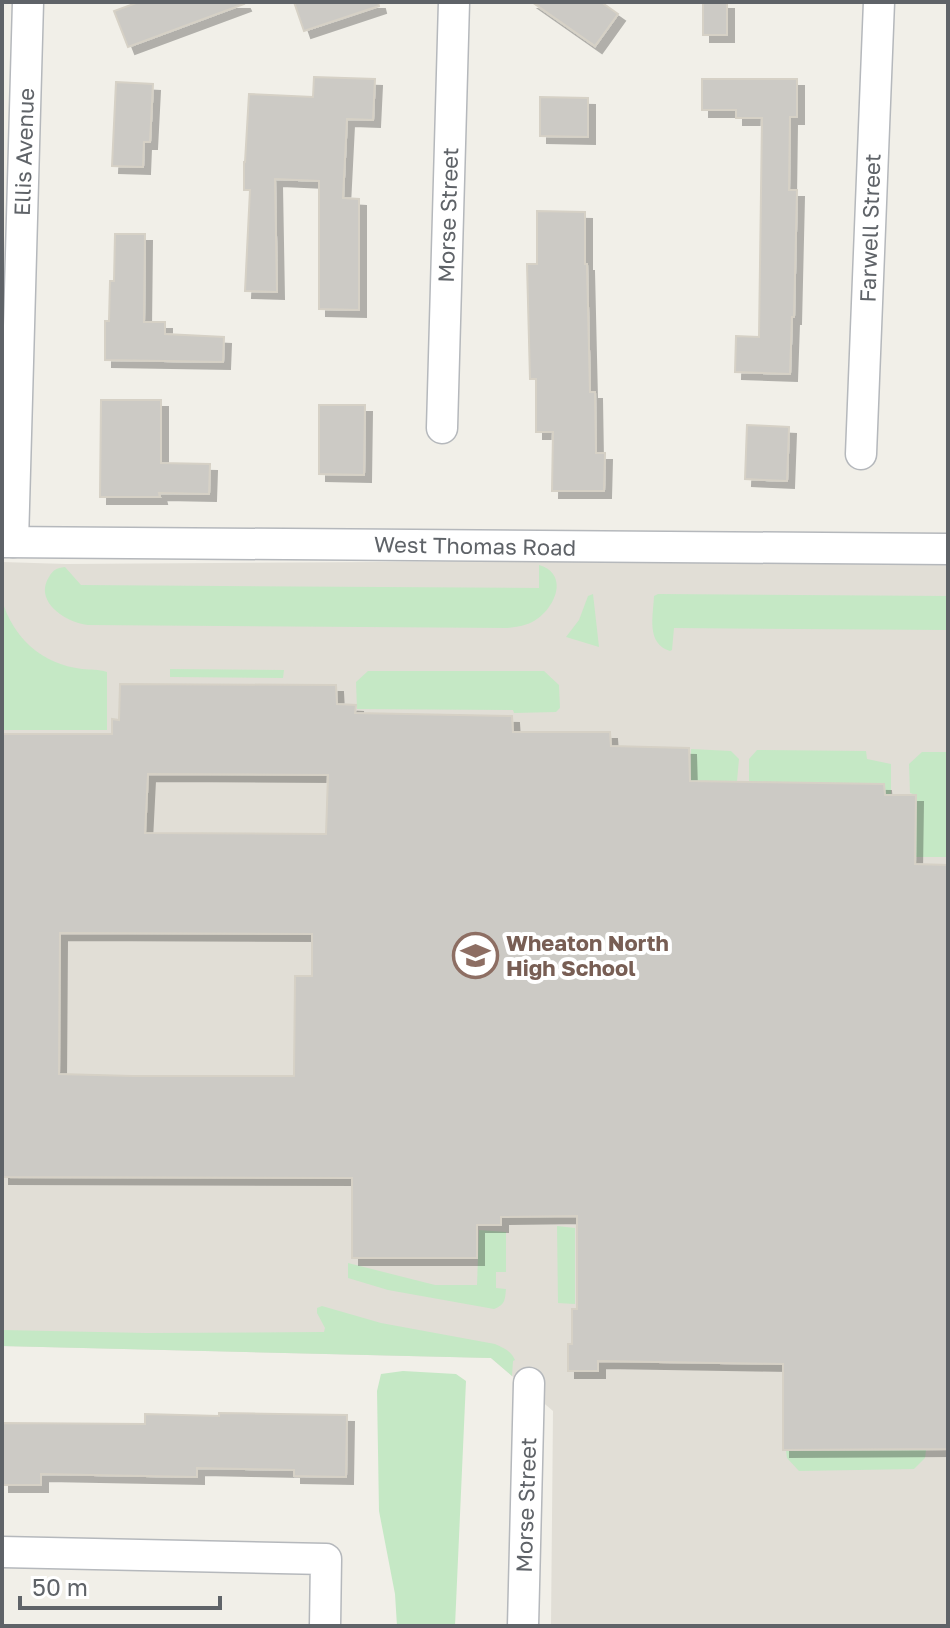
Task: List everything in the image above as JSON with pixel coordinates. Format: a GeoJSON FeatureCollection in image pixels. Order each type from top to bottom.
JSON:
{"type":"FeatureCollection","features":[{"type":"Feature","properties":{"kind":"street","name":"Ellis Avenue"},"geometry":{"type":"LineString","coordinates":[[8,542],[28,2]]}},
{"type":"Feature","properties":{"kind":"street","name":"Morse Street"},"geometry":{"type":"LineString","coordinates":[[442,428],[454,2]]}},
{"type":"Feature","properties":{"kind":"street","name":"Farwell Street"},"geometry":{"type":"LineString","coordinates":[[861,454],[879,2]]}},
{"type":"Feature","properties":{"kind":"street","name":"West Thomas Road"},"geometry":{"type":"LineString","coordinates":[[8,542],[948,549]]}},
{"type":"Feature","properties":{"kind":"street","name":"Morse Street"},"geometry":{"type":"LineString","coordinates":[[523,1626],[529,1383]]}},
{"type":"Feature","properties":{"kind":"street"},"geometry":{"type":"LineString","coordinates":[[2,1552],[326,1559],[325,1626]]}},
{"type":"Feature","properties":{"kind":"shaded area","name":"Wheaton North High School"},"geometry":{"type":"Polygon","coordinates":[[[537,561],[948,565],[948,1626],[551,1626],[553,1411],[491,1358],[2,1346],[2,562],[537,561]]]}},
{"type":"Feature","properties":{"kind":"green space"},"geometry":{"type":"Polygon","coordinates":[[[539,565],[549,569],[554,576],[557,584],[553,600],[542,616],[534,621],[508,628],[88,625],[62,616],[45,595],[50,575],[65,567],[81,585],[539,588],[539,565]]]}},
{"type":"Feature","properties":{"kind":"green space"},"geometry":{"type":"Polygon","coordinates":[[[593,594],[599,647],[566,637],[579,620],[588,596],[593,594]]]}},
{"type":"Feature","properties":{"kind":"green space"},"geometry":{"type":"Polygon","coordinates":[[[654,596],[948,596],[948,630],[674,628],[670,651],[662,647],[654,636],[654,596]]]}},
{"type":"Feature","properties":{"kind":"green space"},"geometry":{"type":"Polygon","coordinates":[[[2,600],[22,637],[42,655],[68,666],[107,672],[107,730],[2,730],[2,600]]]}},
{"type":"Feature","properties":{"kind":"green space"},"geometry":{"type":"Polygon","coordinates":[[[170,669],[284,670],[283,678],[170,677],[170,669]]]}},
{"type":"Feature","properties":{"kind":"green space"},"geometry":{"type":"Polygon","coordinates":[[[368,671],[544,671],[559,685],[560,708],[556,712],[514,713],[513,710],[357,709],[356,682],[368,671]]]}},
{"type":"Feature","properties":{"kind":"green space"},"geometry":{"type":"Polygon","coordinates":[[[691,749],[731,751],[739,759],[737,781],[690,781],[691,749]]]}},
{"type":"Feature","properties":{"kind":"green space"},"geometry":{"type":"Polygon","coordinates":[[[757,750],[866,751],[867,759],[891,764],[891,795],[885,795],[884,784],[749,782],[749,759],[757,750]]]}},
{"type":"Feature","properties":{"kind":"green space"},"geometry":{"type":"Polygon","coordinates":[[[922,752],[948,752],[948,857],[912,857],[916,795],[910,793],[909,764],[922,752]]]}},
{"type":"Feature","properties":{"kind":"green space"},"geometry":{"type":"Polygon","coordinates":[[[557,1226],[575,1228],[575,1304],[558,1303],[557,1226]]]}},
{"type":"Feature","properties":{"kind":"green space"},"geometry":{"type":"Polygon","coordinates":[[[479,1230],[506,1232],[506,1272],[496,1272],[496,1288],[506,1289],[505,1296],[502,1304],[494,1309],[388,1290],[348,1278],[348,1263],[435,1285],[477,1285],[479,1230]]]}},
{"type":"Feature","properties":{"kind":"green space"},"geometry":{"type":"Polygon","coordinates":[[[322,1306],[381,1323],[495,1344],[507,1350],[515,1360],[512,1376],[491,1358],[2,1346],[2,1330],[324,1332],[317,1313],[317,1308],[322,1306]]]}},
{"type":"Feature","properties":{"kind":"green space"},"geometry":{"type":"Polygon","coordinates":[[[403,1371],[456,1374],[466,1381],[455,1626],[397,1626],[395,1594],[379,1511],[377,1391],[381,1374],[403,1371]]]}},
{"type":"Feature","properties":{"kind":"green space"},"geometry":{"type":"Polygon","coordinates":[[[926,1450],[925,1458],[914,1469],[799,1471],[787,1458],[786,1451],[926,1450]]]}},
{"type":"Feature","properties":{"kind":"building"},"geometry":{"type":"Polygon","coordinates":[[[139,2],[244,4],[128,47],[114,11],[139,2]]]}},
{"type":"Feature","properties":{"kind":"building"},"geometry":{"type":"Polygon","coordinates":[[[294,2],[378,2],[379,6],[304,31],[294,2]]]}},
{"type":"Feature","properties":{"kind":"building"},"geometry":{"type":"Polygon","coordinates":[[[532,2],[601,2],[618,14],[595,46],[532,2]]]}},
{"type":"Feature","properties":{"kind":"building"},"geometry":{"type":"Polygon","coordinates":[[[703,2],[727,2],[727,35],[703,35],[703,2]]]}},
{"type":"Feature","properties":{"kind":"building"},"geometry":{"type":"Polygon","coordinates":[[[314,77],[375,79],[373,120],[347,119],[343,198],[359,199],[359,310],[319,309],[319,181],[275,179],[277,292],[245,291],[250,190],[244,190],[244,162],[249,94],[313,97],[314,77]]]}},
{"type":"Feature","properties":{"kind":"building"},"geometry":{"type":"Polygon","coordinates":[[[702,79],[797,79],[797,117],[790,117],[789,190],[797,190],[790,374],[735,372],[736,336],[759,337],[762,118],[736,118],[736,110],[702,110],[702,79]]]}},
{"type":"Feature","properties":{"kind":"building"},"geometry":{"type":"Polygon","coordinates":[[[116,82],[153,84],[150,142],[144,142],[143,167],[112,166],[116,82]]]}},
{"type":"Feature","properties":{"kind":"building"},"geometry":{"type":"Polygon","coordinates":[[[540,97],[588,98],[588,137],[540,136],[540,97]]]}},
{"type":"Feature","properties":{"kind":"building"},"geometry":{"type":"Polygon","coordinates":[[[537,211],[585,212],[590,392],[595,392],[596,453],[605,453],[604,491],[552,491],[553,432],[536,432],[536,379],[530,379],[527,264],[537,264],[537,211]]]}},
{"type":"Feature","properties":{"kind":"building"},"geometry":{"type":"Polygon","coordinates":[[[115,234],[145,234],[144,322],[165,322],[165,334],[224,337],[223,362],[105,360],[105,321],[109,321],[110,281],[114,281],[115,234]]]}},
{"type":"Feature","properties":{"kind":"building"},"geometry":{"type":"Polygon","coordinates":[[[101,400],[161,400],[161,463],[210,464],[209,494],[100,497],[101,400]]]}},
{"type":"Feature","properties":{"kind":"building"},"geometry":{"type":"Polygon","coordinates":[[[319,405],[365,405],[364,475],[319,474],[319,405]]]}},
{"type":"Feature","properties":{"kind":"building"},"geometry":{"type":"Polygon","coordinates":[[[747,425],[789,427],[787,481],[745,479],[747,425]]]}},
{"type":"Feature","properties":{"kind":"building"},"geometry":{"type":"Polygon","coordinates":[[[120,684],[336,685],[337,704],[356,705],[355,713],[512,716],[513,732],[610,732],[611,746],[689,748],[690,781],[884,784],[885,795],[916,795],[915,864],[948,865],[948,1449],[783,1450],[783,1364],[598,1361],[598,1371],[568,1371],[572,1309],[577,1309],[577,1216],[501,1217],[501,1225],[477,1225],[477,1258],[352,1258],[352,1178],[2,1177],[2,734],[112,734],[112,719],[119,720],[120,684]],[[148,774],[145,833],[326,834],[328,775],[148,774]],[[60,933],[59,1074],[294,1076],[295,976],[312,976],[312,934],[60,933]]]}},
{"type":"Feature","properties":{"kind":"building"},"geometry":{"type":"Polygon","coordinates":[[[219,1413],[347,1415],[346,1477],[294,1476],[294,1470],[197,1468],[197,1477],[41,1474],[41,1485],[2,1485],[2,1423],[145,1424],[145,1414],[219,1416],[219,1413]]]}},
{"type":"Feature","properties":{"kind":"place","name":"Wheaton North High School"},"geometry":{"type":"Point","coordinates":[475,956]}}]}
